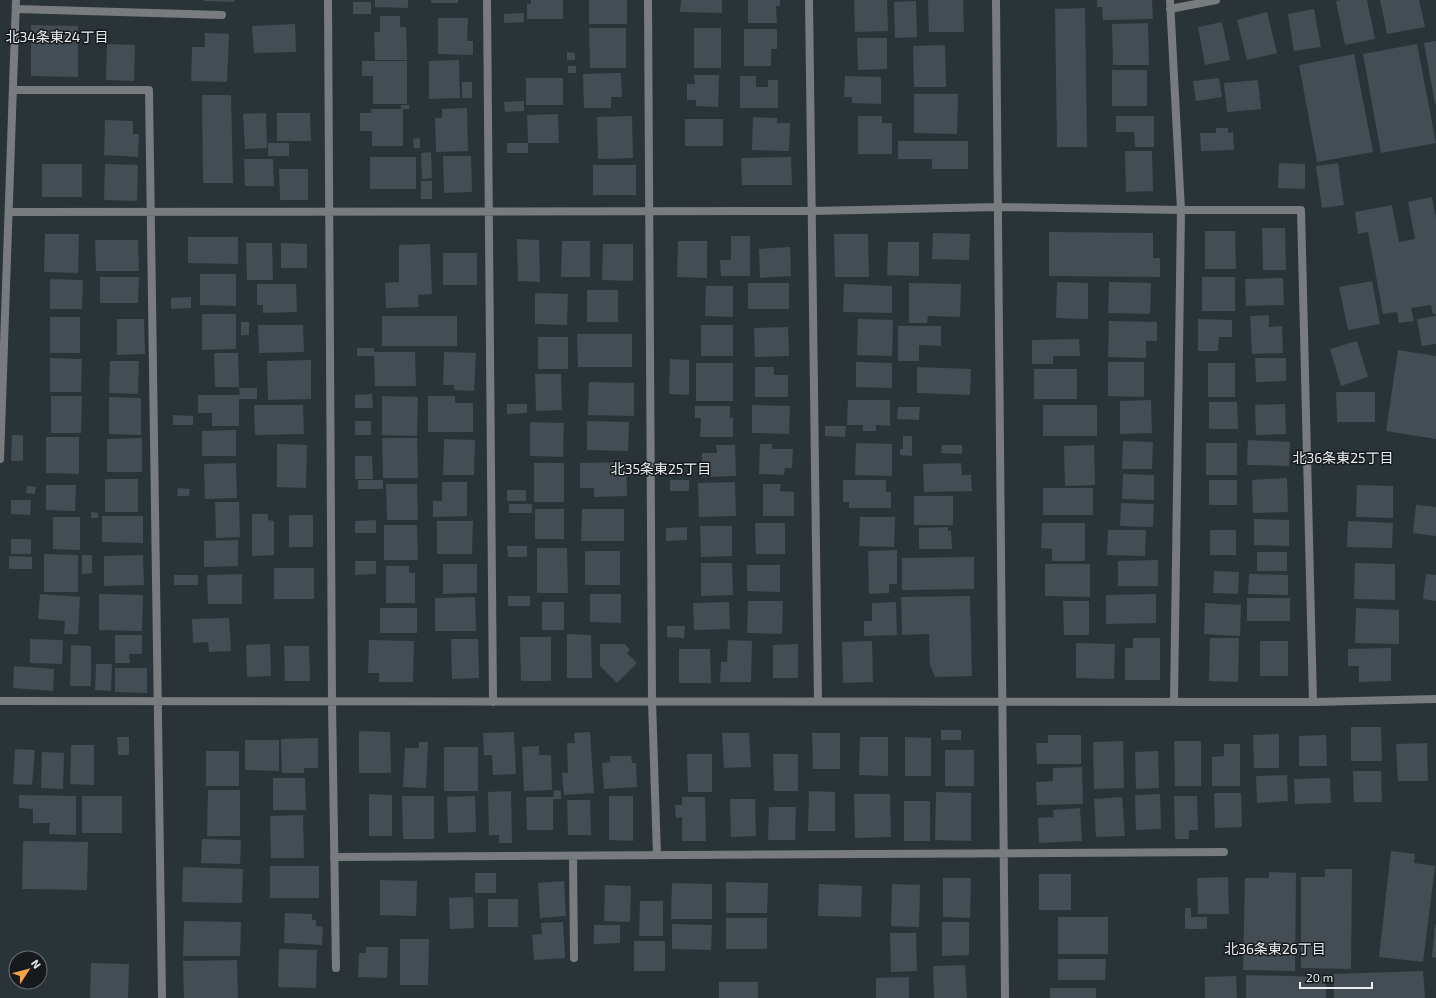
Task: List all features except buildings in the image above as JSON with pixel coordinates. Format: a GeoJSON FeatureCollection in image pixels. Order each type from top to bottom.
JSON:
{"type":"FeatureCollection","features":[{"type":"Feature","properties":{"kind":"street"},"geometry":{"type":"LineString","coordinates":[[0,459],[16,0]]}},
{"type":"Feature","properties":{"kind":"street"},"geometry":{"type":"LineString","coordinates":[[328,0],[332,702],[336,968]]}},
{"type":"Feature","properties":{"kind":"street"},"geometry":{"type":"LineString","coordinates":[[487,0],[493,702]]}},
{"type":"Feature","properties":{"kind":"street"},"geometry":{"type":"LineString","coordinates":[[648,0],[652,701],[657,855]]}},
{"type":"Feature","properties":{"kind":"street"},"geometry":{"type":"LineString","coordinates":[[809,0],[818,701]]}},
{"type":"Feature","properties":{"kind":"street"},"geometry":{"type":"LineString","coordinates":[[996,0],[1005,998]]}},
{"type":"Feature","properties":{"kind":"street"},"geometry":{"type":"LineString","coordinates":[[1170,0],[1181,210],[1174,701]]}},
{"type":"Feature","properties":{"kind":"street"},"geometry":{"type":"LineString","coordinates":[[1170,9],[1216,0]]}},
{"type":"Feature","properties":{"kind":"street"},"geometry":{"type":"LineString","coordinates":[[16,9],[222,15]]}},
{"type":"Feature","properties":{"kind":"street"},"geometry":{"type":"LineString","coordinates":[[13,90],[149,90],[162,998]]}},
{"type":"Feature","properties":{"kind":"street"},"geometry":{"type":"LineString","coordinates":[[9,212],[649,211],[998,207],[1301,210],[1313,702]]}},
{"type":"Feature","properties":{"kind":"street"},"geometry":{"type":"LineString","coordinates":[[0,701],[1313,702],[1436,699]]}},
{"type":"Feature","properties":{"kind":"street"},"geometry":{"type":"LineString","coordinates":[[334,858],[1224,852]]}},
{"type":"Feature","properties":{"kind":"street"},"geometry":{"type":"LineString","coordinates":[[573,856],[574,958]]}},
{"type":"Feature","properties":{"kind":"district","name":"北34条東24丁目"},"geometry":{"type":"Point","coordinates":[57,36]}},
{"type":"Feature","properties":{"kind":"district","name":"北36条東25丁目"},"geometry":{"type":"Point","coordinates":[1343,457]}},
{"type":"Feature","properties":{"kind":"district","name":"北35条東25丁目"},"geometry":{"type":"Point","coordinates":[661,468]}},
{"type":"Feature","properties":{"kind":"district","name":"北36条東26丁目"},"geometry":{"type":"Point","coordinates":[1275,948]}}]}
